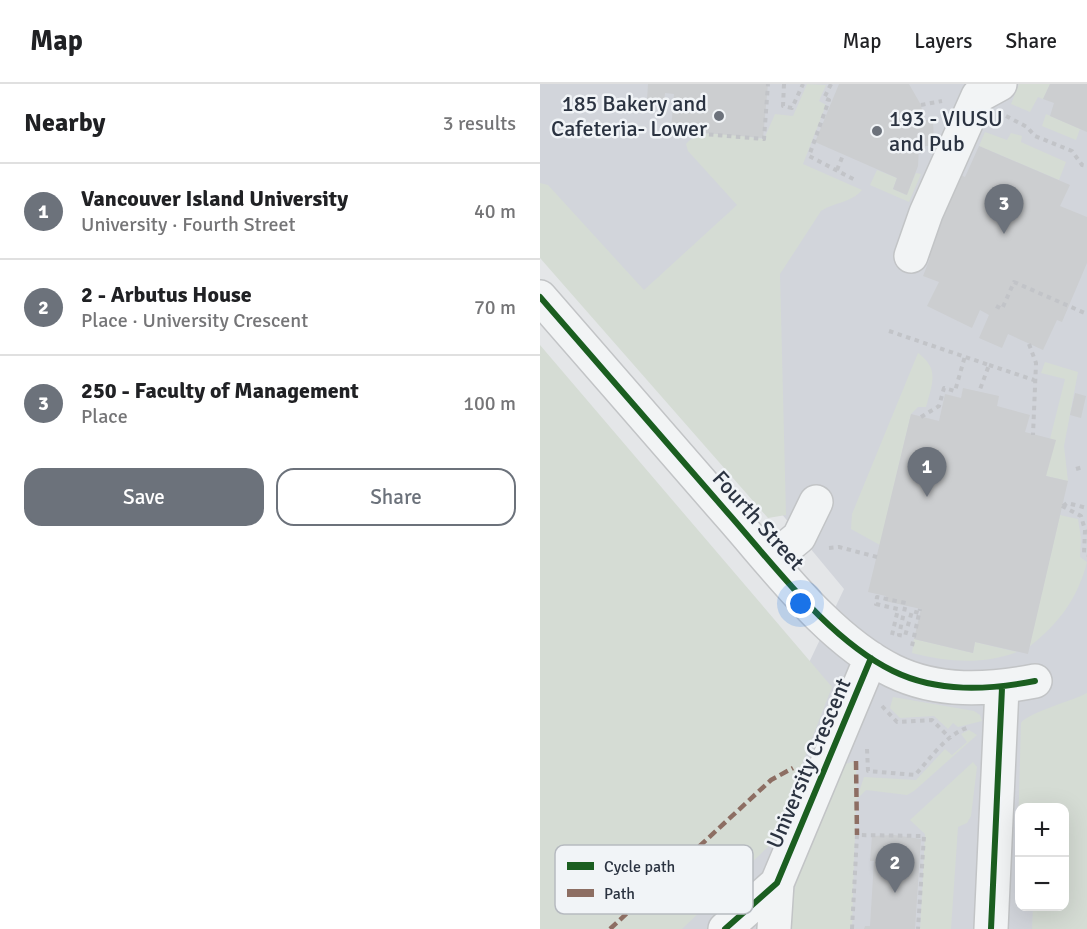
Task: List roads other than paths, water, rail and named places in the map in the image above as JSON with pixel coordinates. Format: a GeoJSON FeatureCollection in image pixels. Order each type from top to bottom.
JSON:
{"type":"FeatureCollection","features":[{"type":"Feature","properties":{"kind":"street"},"geometry":{"type":"LineString","coordinates":[[911,256],[926,213],[978,96],[1000,84]]}},
{"type":"Feature","properties":{"kind":"street","name":"Fourth Street"},"geometry":{"type":"LineString","coordinates":[[540,297],[770,561],[833,628],[871,658],[898,674],[941,686],[982,690],[1035,681]]}},
{"type":"Feature","properties":{"kind":"street"},"geometry":{"type":"LineString","coordinates":[[770,561],[799,537],[816,502]]}},
{"type":"Feature","properties":{"kind":"street","name":"University Crescent"},"geometry":{"type":"LineString","coordinates":[[753,904],[777,883],[871,658]]}},
{"type":"Feature","properties":{"kind":"street"},"geometry":{"type":"LineString","coordinates":[[991,929],[1002,688]]}},
{"type":"Feature","properties":{"kind":"street"},"geometry":{"type":"LineString","coordinates":[[774,929],[777,883]]}},
{"type":"Feature","properties":{"kind":"street","name":"University Crescent"},"geometry":{"type":"LineString","coordinates":[[725,929],[742,914]]}},
{"type":"Feature","properties":{"kind":"place","name":"185 Bakery and Cafeteria- Lower"},"geometry":{"type":"Point","coordinates":[719,116]}},
{"type":"Feature","properties":{"kind":"place","name":"193 - VIUSU and Pub"},"geometry":{"type":"Point","coordinates":[877,131]}},
{"type":"Feature","properties":{"kind":"place","name":"250 - Faculty of Management"},"geometry":{"type":"Point","coordinates":[1004,234]}},
{"type":"Feature","properties":{"kind":"place","name":"Vancouver Island University"},"geometry":{"type":"Point","coordinates":[927,497]}},
{"type":"Feature","properties":{"kind":"place","name":"2 - Arbutus House"},"geometry":{"type":"Point","coordinates":[895,893]}}]}
